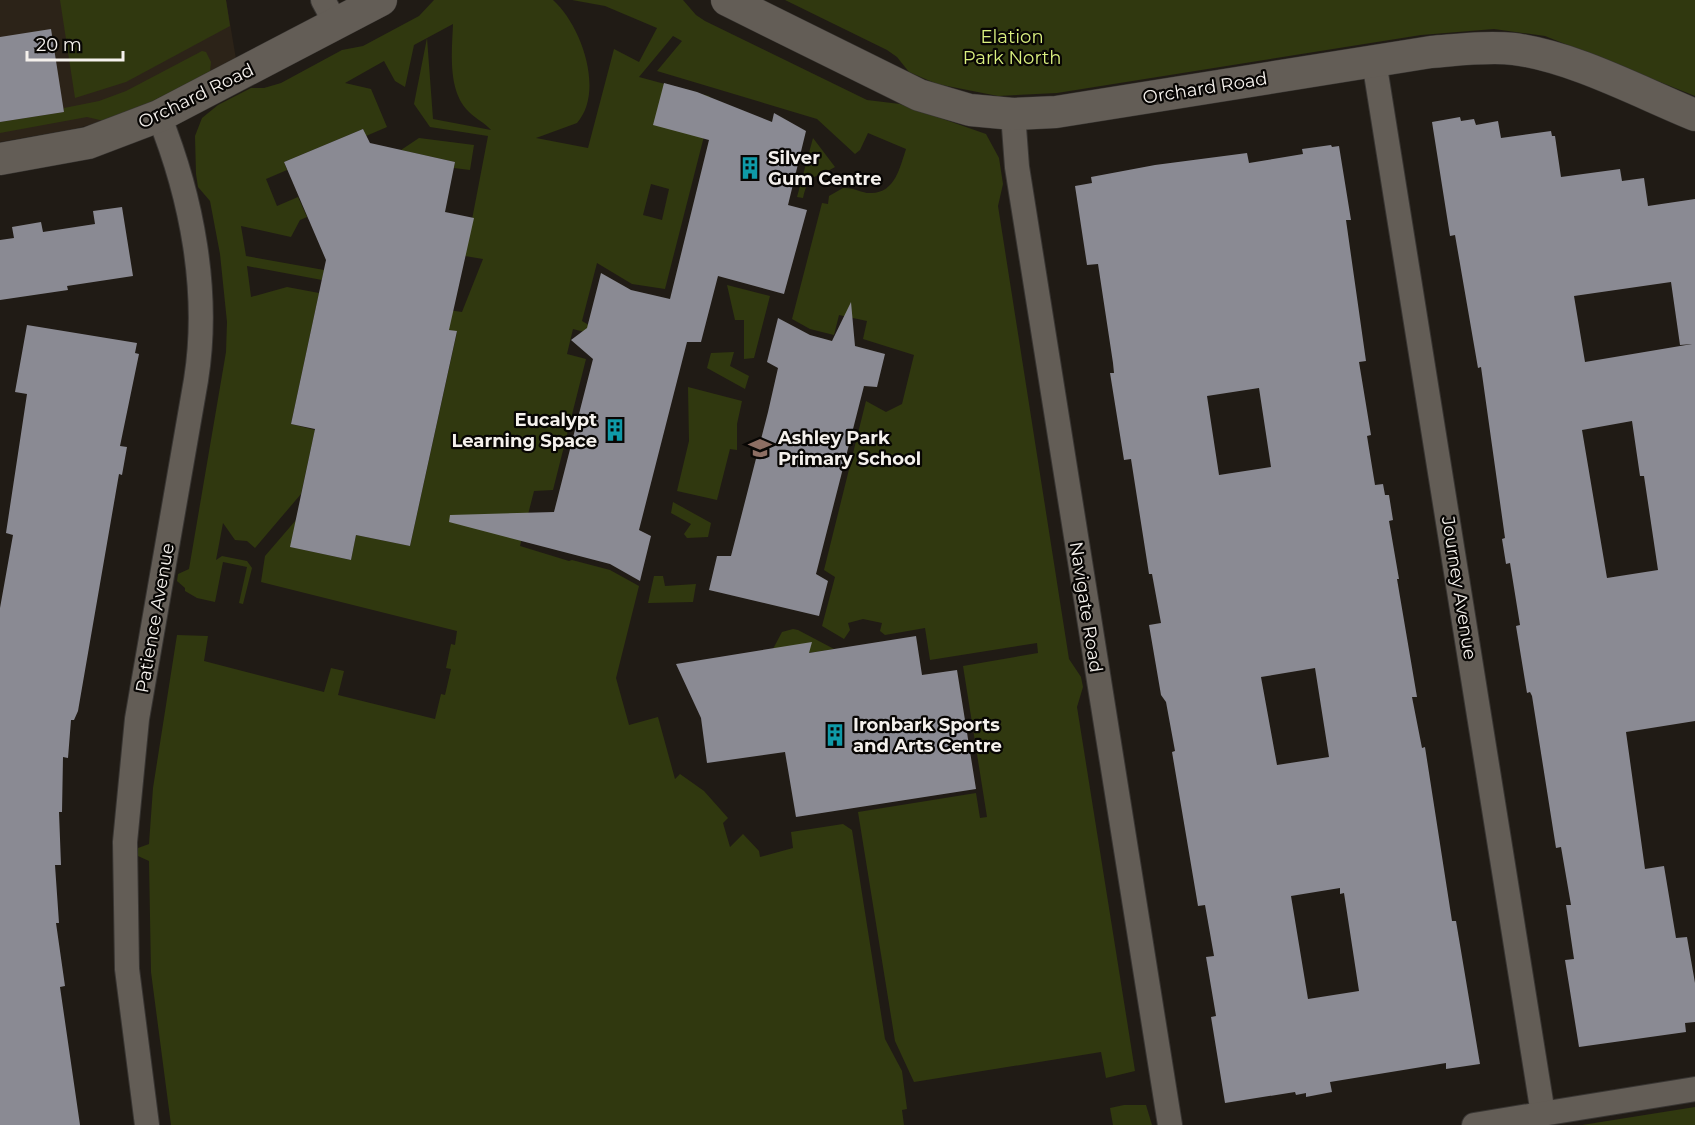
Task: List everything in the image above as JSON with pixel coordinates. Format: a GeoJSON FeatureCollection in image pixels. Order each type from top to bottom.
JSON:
{"type":"FeatureCollection","features":[{"type":"Feature","properties":{"kind":"street","name":"Orchard Road"},"geometry":{"type":"LineString","coordinates":[[0,159],[88,143],[159,117],[329,12],[381,0]]}},
{"type":"Feature","properties":{"kind":"street","name":"Orchard Road"},"geometry":{"type":"LineString","coordinates":[[727,0],[919,95],[970,110],[1013,114],[1056,112],[1431,52],[1513,49],[1552,57],[1695,115]]}},
{"type":"Feature","properties":{"kind":"street","name":"Journey Avenue"},"geometry":{"type":"LineString","coordinates":[[1374,61],[1543,1114]]}},
{"type":"Feature","properties":{"kind":"street","name":"Navigate Road"},"geometry":{"type":"LineString","coordinates":[[1013,114],[1017,167],[1164,1100],[1170,1125]]}},
{"type":"Feature","properties":{"kind":"street","name":"Patience Avenue"},"geometry":{"type":"LineString","coordinates":[[147,1125],[127,969],[125,842],[137,719],[196,380],[202,323],[199,284],[184,193],[159,117]]}},
{"type":"Feature","properties":{"kind":"street"},"geometry":{"type":"LineString","coordinates":[[1474,1125],[1695,1089]]}},
{"type":"Feature","properties":{"kind":"shaded area"},"geometry":{"type":"Polygon","coordinates":[[[0,0],[226,0],[236,59],[165,96],[115,118],[74,129],[0,142],[0,0]]]}},
{"type":"Feature","properties":{"kind":"green space"},"geometry":{"type":"Polygon","coordinates":[[[60,0],[226,0],[230,26],[126,82],[75,98],[60,0]]]}},
{"type":"Feature","properties":{"kind":"green space","name":"Ashley Park Primary School"},"geometry":{"type":"Polygon","coordinates":[[[434,0],[553,0],[563,11],[580,41],[586,59],[589,94],[585,110],[577,123],[536,138],[588,148],[614,49],[639,62],[657,28],[605,6],[572,0],[683,0],[696,15],[705,21],[867,100],[900,104],[986,134],[999,158],[1003,184],[998,206],[1069,659],[1081,677],[1083,687],[1077,707],[1135,1071],[1106,1078],[1101,1052],[914,1082],[895,1041],[858,812],[976,793],[980,818],[987,817],[963,666],[1038,653],[1037,643],[930,660],[925,628],[885,635],[880,631],[882,623],[863,619],[848,623],[850,630],[844,639],[822,626],[835,577],[824,570],[866,401],[886,412],[902,404],[914,355],[863,339],[867,321],[839,315],[834,335],[810,329],[792,319],[822,203],[828,204],[829,196],[843,188],[870,193],[885,189],[899,171],[906,149],[868,133],[860,150],[855,154],[817,119],[657,71],[682,41],[673,36],[639,77],[709,96],[713,101],[665,289],[632,284],[597,263],[582,321],[594,328],[592,334],[573,329],[567,354],[586,359],[553,490],[534,491],[520,546],[569,561],[610,570],[639,586],[616,678],[629,725],[658,717],[675,779],[680,774],[704,791],[728,818],[723,823],[730,847],[743,834],[759,851],[760,857],[793,848],[791,832],[843,824],[852,830],[885,1039],[902,1071],[907,1109],[902,1110],[904,1125],[171,1125],[151,972],[149,861],[138,856],[138,848],[149,844],[153,788],[177,635],[208,636],[204,661],[324,692],[331,668],[344,671],[338,695],[435,719],[441,694],[445,695],[451,669],[446,668],[451,644],[455,645],[457,631],[261,582],[265,556],[296,520],[291,547],[351,560],[356,535],[410,546],[457,332],[436,327],[441,309],[462,312],[483,259],[465,256],[488,136],[430,127],[414,104],[427,38],[414,45],[405,87],[395,81],[384,61],[345,83],[371,89],[387,127],[366,136],[363,129],[284,162],[287,170],[266,179],[277,206],[298,197],[307,217],[300,220],[291,237],[241,226],[246,256],[324,270],[322,280],[247,266],[251,297],[287,287],[319,293],[291,424],[315,430],[301,494],[255,548],[247,541],[235,540],[223,523],[216,560],[222,556],[247,561],[252,568],[243,604],[239,603],[247,567],[223,562],[215,602],[197,598],[185,591],[185,588],[177,581],[178,574],[189,569],[226,352],[227,322],[220,254],[210,201],[198,187],[195,136],[202,118],[218,105],[251,88],[264,88],[281,83],[342,50],[363,46],[419,16],[434,0]],[[453,24],[427,38],[433,119],[491,130],[469,112],[457,93],[452,70],[453,24]],[[651,184],[643,215],[662,220],[669,189],[651,184]]]}},
{"type":"Feature","properties":{"kind":"green space","name":"Elation Park North"},"geometry":{"type":"Polygon","coordinates":[[[785,0],[1695,0],[1695,96],[1545,36],[1494,29],[1421,35],[1057,93],[998,96],[937,84],[909,72],[897,57],[887,50],[785,0]]]}},
{"type":"Feature","properties":{"kind":"green space"},"geometry":{"type":"Polygon","coordinates":[[[202,51],[206,52],[211,62],[210,72],[139,108],[104,121],[87,117],[0,133],[0,122],[64,112],[64,108],[99,101],[126,91],[202,51]]]}},
{"type":"Feature","properties":{"kind":"green space"},"geometry":{"type":"Polygon","coordinates":[[[419,138],[474,145],[470,170],[454,168],[455,162],[401,150],[419,138]]]}},
{"type":"Feature","properties":{"kind":"green space"},"geometry":{"type":"Polygon","coordinates":[[[813,138],[835,167],[810,180],[803,198],[797,197],[813,138]]]}},
{"type":"Feature","properties":{"kind":"green space"},"geometry":{"type":"Polygon","coordinates":[[[727,285],[770,296],[754,358],[744,359],[744,320],[735,320],[727,285]]]}},
{"type":"Feature","properties":{"kind":"green space"},"geometry":{"type":"Polygon","coordinates":[[[734,352],[730,366],[749,376],[745,389],[707,368],[711,353],[734,352]]]}},
{"type":"Feature","properties":{"kind":"green space"},"geometry":{"type":"Polygon","coordinates":[[[688,387],[742,401],[737,424],[737,450],[730,449],[717,500],[677,491],[689,441],[688,387]]]}},
{"type":"Feature","properties":{"kind":"green space"},"geometry":{"type":"Polygon","coordinates":[[[673,502],[711,523],[708,537],[687,538],[684,534],[691,524],[671,513],[673,502]]]}},
{"type":"Feature","properties":{"kind":"green space"},"geometry":{"type":"Polygon","coordinates":[[[654,576],[663,576],[665,586],[696,584],[693,602],[648,603],[654,576]]]}},
{"type":"Feature","properties":{"kind":"green space"},"geometry":{"type":"Polygon","coordinates":[[[793,629],[834,649],[802,654],[773,649],[782,632],[793,629]]]}},
{"type":"Feature","properties":{"kind":"green space"},"geometry":{"type":"Polygon","coordinates":[[[1124,1105],[1146,1105],[1152,1125],[1113,1125],[1110,1108],[1124,1105]]]}},
{"type":"Feature","properties":{"kind":"green space"},"geometry":{"type":"Polygon","coordinates":[[[1695,1107],[1695,1125],[1582,1125],[1695,1107]]]}},
{"type":"Feature","properties":{"kind":"building"},"geometry":{"type":"Polygon","coordinates":[[[51,29],[64,112],[0,122],[0,37],[51,29]]]}},
{"type":"Feature","properties":{"kind":"building"},"geometry":{"type":"Polygon","coordinates":[[[664,83],[697,92],[772,122],[774,113],[806,131],[788,205],[807,210],[784,294],[718,276],[701,342],[687,342],[639,530],[651,536],[640,581],[610,564],[449,522],[450,515],[554,512],[593,359],[571,340],[587,328],[601,273],[631,290],[670,299],[709,140],[653,125],[664,83]]]}},
{"type":"Feature","properties":{"kind":"building"},"geometry":{"type":"Polygon","coordinates":[[[1460,117],[1461,121],[1474,119],[1476,125],[1498,121],[1501,138],[1551,131],[1552,136],[1555,136],[1561,177],[1620,169],[1622,181],[1644,178],[1648,206],[1695,199],[1695,721],[1626,732],[1645,869],[1664,866],[1676,938],[1687,937],[1695,983],[1695,1022],[1685,1023],[1686,1032],[1579,1047],[1565,960],[1574,959],[1566,905],[1571,905],[1561,847],[1556,848],[1532,696],[1530,692],[1527,693],[1516,626],[1520,625],[1510,563],[1506,564],[1502,539],[1505,538],[1481,367],[1478,368],[1455,235],[1450,236],[1432,122],[1460,117]],[[1671,282],[1574,296],[1585,362],[1692,344],[1680,345],[1671,282]],[[1632,421],[1582,430],[1607,578],[1658,570],[1644,476],[1640,476],[1632,421]]]}},
{"type":"Feature","properties":{"kind":"building"},"geometry":{"type":"Polygon","coordinates":[[[363,129],[370,143],[455,162],[445,212],[474,218],[449,330],[457,331],[410,546],[356,535],[351,560],[290,547],[315,429],[291,424],[326,260],[284,162],[363,129]]]}},
{"type":"Feature","properties":{"kind":"building"},"geometry":{"type":"Polygon","coordinates":[[[1339,146],[1351,220],[1346,220],[1366,361],[1359,362],[1371,435],[1367,436],[1375,485],[1383,484],[1385,495],[1389,495],[1393,520],[1389,521],[1399,579],[1397,579],[1417,697],[1412,697],[1422,748],[1425,747],[1452,921],[1456,921],[1480,1064],[1446,1069],[1446,1063],[1330,1082],[1332,1092],[1306,1097],[1306,1093],[1296,1095],[1295,1092],[1225,1103],[1211,1017],[1216,1016],[1206,957],[1214,956],[1205,905],[1198,906],[1172,752],[1175,751],[1166,702],[1161,695],[1149,625],[1161,623],[1152,574],[1149,574],[1131,459],[1124,460],[1110,373],[1114,373],[1113,363],[1098,264],[1087,265],[1075,186],[1092,183],[1091,177],[1155,165],[1247,153],[1249,163],[1303,154],[1302,149],[1339,146]],[[1259,388],[1207,396],[1219,475],[1271,467],[1259,388]],[[1315,668],[1261,677],[1277,765],[1329,757],[1315,668]],[[1340,888],[1291,896],[1308,999],[1359,991],[1344,893],[1340,894],[1340,888]]]}},
{"type":"Feature","properties":{"kind":"building"},"geometry":{"type":"Polygon","coordinates":[[[122,207],[133,276],[67,286],[68,290],[0,300],[0,240],[14,238],[12,227],[41,222],[43,232],[95,224],[93,211],[122,207]]]}},
{"type":"Feature","properties":{"kind":"building"},"geometry":{"type":"Polygon","coordinates":[[[851,302],[855,346],[885,354],[877,387],[864,386],[816,574],[828,581],[819,616],[709,590],[717,556],[731,556],[768,412],[778,368],[767,362],[778,318],[810,335],[832,341],[851,302]]]}},
{"type":"Feature","properties":{"kind":"building"},"geometry":{"type":"Polygon","coordinates":[[[27,325],[137,343],[135,353],[139,354],[120,446],[127,447],[122,475],[119,474],[78,711],[74,720],[71,720],[68,758],[63,757],[62,812],[59,812],[61,865],[55,865],[59,923],[56,923],[65,986],[60,987],[80,1125],[0,1125],[0,608],[13,535],[6,533],[27,394],[15,392],[27,325]]]}},
{"type":"Feature","properties":{"kind":"building","name":"Ironbark Sports and Arts Centre"},"geometry":{"type":"Polygon","coordinates":[[[916,636],[922,675],[957,670],[976,789],[796,817],[785,752],[707,763],[701,718],[676,664],[812,642],[809,653],[916,636]]]}},
{"type":"Feature","properties":{"kind":"place","name":"Silver Gum Centre"},"geometry":{"type":"Point","coordinates":[750,168]}},
{"type":"Feature","properties":{"kind":"place","name":"Eucalypt Learning Space"},"geometry":{"type":"Point","coordinates":[615,430]}},
{"type":"Feature","properties":{"kind":"place","name":"Ashley Park Primary School"},"geometry":{"type":"Point","coordinates":[760,448]}},
{"type":"Feature","properties":{"kind":"place","name":"Ironbark Sports and Arts Centre"},"geometry":{"type":"Point","coordinates":[835,735]}}]}
